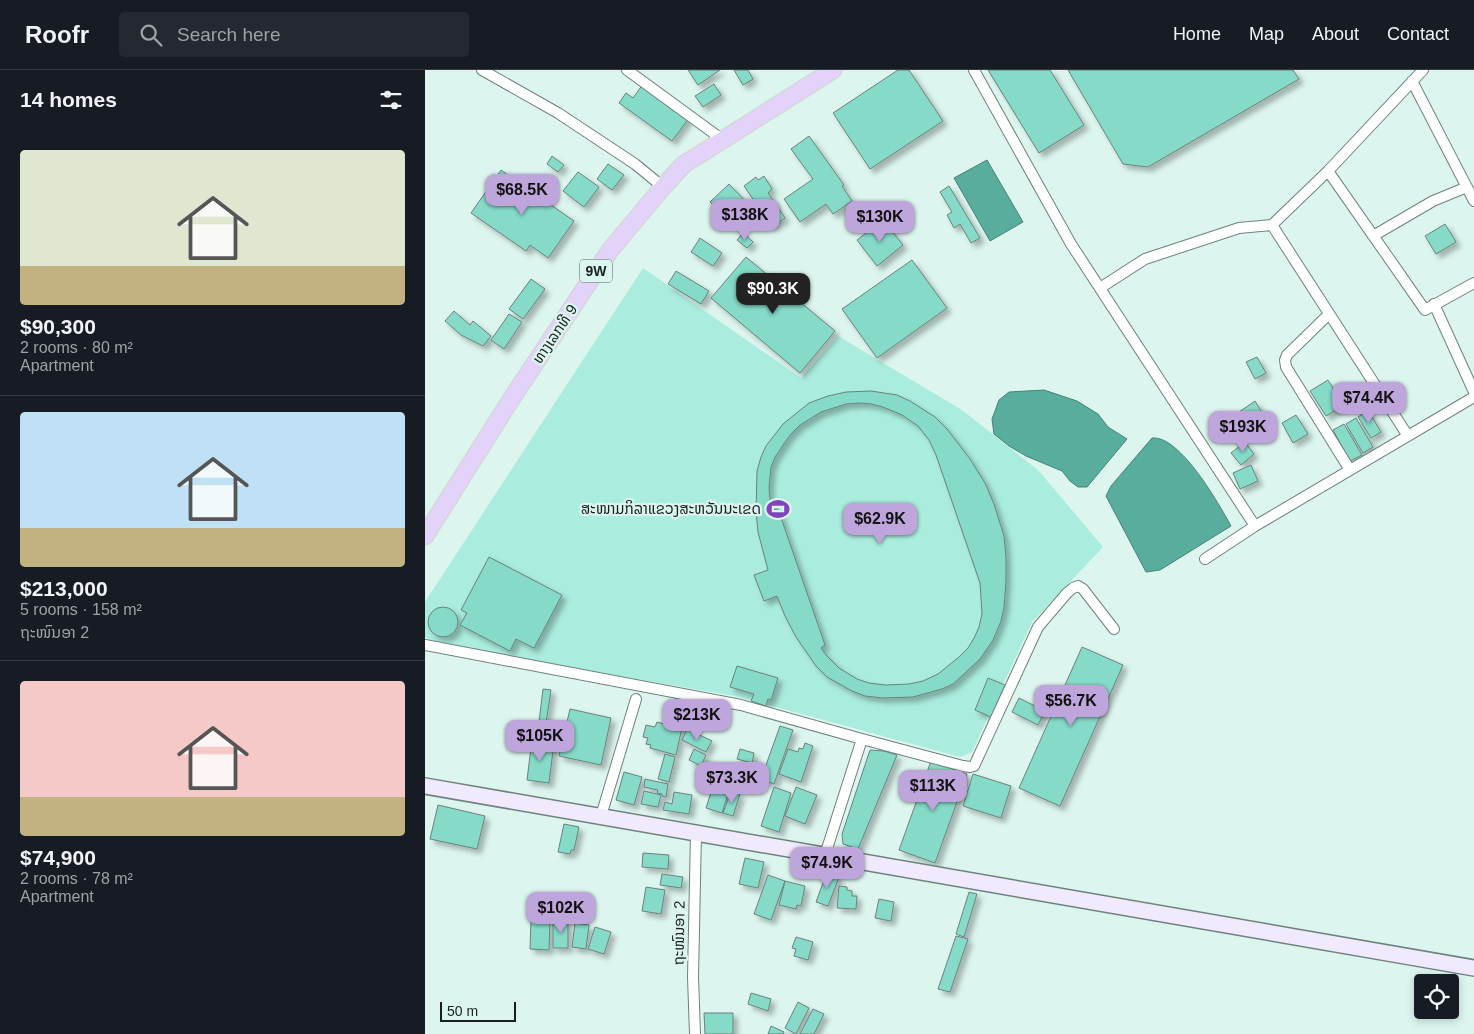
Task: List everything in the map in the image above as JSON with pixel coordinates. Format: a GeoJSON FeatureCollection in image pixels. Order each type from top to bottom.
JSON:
{"type":"FeatureCollection","features":[{"type":"Feature","properties":{"kind":"main road","name":"ທາງເລກທີ 9"},"geometry":{"type":"LineString","coordinates":[[425,536],[510,401],[611,249],[663,187],[683,165],[833,70]]}},
{"type":"Feature","properties":{"kind":"street"},"geometry":{"type":"LineString","coordinates":[[482,70],[558,113],[635,164],[663,187]]}},
{"type":"Feature","properties":{"kind":"street"},"geometry":{"type":"LineString","coordinates":[[627,70],[723,140]]}},
{"type":"Feature","properties":{"kind":"street"},"geometry":{"type":"LineString","coordinates":[[974,70],[1071,244],[1255,526]]}},
{"type":"Feature","properties":{"kind":"street"},"geometry":{"type":"LineString","coordinates":[[1100,288],[1145,259],[1239,228],[1272,225],[1328,171],[1423,70]]}},
{"type":"Feature","properties":{"kind":"street"},"geometry":{"type":"LineString","coordinates":[[1412,81],[1474,201]]}},
{"type":"Feature","properties":{"kind":"street"},"geometry":{"type":"LineString","coordinates":[[1328,171],[1425,310],[1474,283]]}},
{"type":"Feature","properties":{"kind":"street"},"geometry":{"type":"LineString","coordinates":[[1373,236],[1433,202],[1467,187]]}},
{"type":"Feature","properties":{"kind":"street"},"geometry":{"type":"LineString","coordinates":[[1272,225],[1408,436]]}},
{"type":"Feature","properties":{"kind":"street"},"geometry":{"type":"LineString","coordinates":[[1434,304],[1474,392]]}},
{"type":"Feature","properties":{"kind":"street"},"geometry":{"type":"LineString","coordinates":[[1329,314],[1287,355],[1285,360],[1286,367],[1350,470]]}},
{"type":"Feature","properties":{"kind":"street"},"geometry":{"type":"LineString","coordinates":[[1205,559],[1255,526],[1474,397]]}},
{"type":"Feature","properties":{"kind":"street"},"geometry":{"type":"LineString","coordinates":[[425,645],[741,704],[862,739],[970,767],[974,766],[1038,627],[1067,593],[1078,586],[1083,589],[1114,629]]}},
{"type":"Feature","properties":{"kind":"street"},"geometry":{"type":"LineString","coordinates":[[601,816],[636,699]]}},
{"type":"Feature","properties":{"kind":"street"},"geometry":{"type":"LineString","coordinates":[[825,855],[862,739]]}},
{"type":"Feature","properties":{"kind":"street"},"geometry":{"type":"LineString","coordinates":[[425,786],[1474,968]]}},
{"type":"Feature","properties":{"kind":"street","name":"ຖະໜົນອາ 2"},"geometry":{"type":"LineString","coordinates":[[695,833],[693,977],[695,1034]]}},
{"type":"Feature","properties":{"kind":"shaded area"},"geometry":{"type":"Polygon","coordinates":[[[987,160],[1023,222],[990,241],[954,178],[987,160]]]}},
{"type":"Feature","properties":{"kind":"shaded area","name":"ສະໜາມກິລາແຂວງສະຫວັນນະເຂດ"},"geometry":{"type":"Polygon","coordinates":[[[643,268],[801,378],[838,336],[962,410],[1039,471],[1103,547],[1032,622],[972,752],[960,757],[735,696],[440,645],[425,637],[425,602],[643,268]]]}},
{"type":"Feature","properties":{"kind":"shaded area"},"geometry":{"type":"Polygon","coordinates":[[[1044,390],[1077,401],[1098,414],[1108,427],[1127,439],[1087,487],[1078,487],[1062,471],[1026,456],[994,434],[992,419],[999,400],[1009,392],[1044,390]]]}},
{"type":"Feature","properties":{"kind":"shaded area"},"geometry":{"type":"Polygon","coordinates":[[[1152,438],[1163,440],[1174,447],[1186,459],[1208,488],[1231,526],[1160,570],[1146,572],[1106,496],[1111,486],[1152,438]]]}},
{"type":"Feature","properties":{"kind":"building"},"geometry":{"type":"Polygon","coordinates":[[[688,70],[720,70],[698,85],[688,70]]]}},
{"type":"Feature","properties":{"kind":"building"},"geometry":{"type":"Polygon","coordinates":[[[734,70],[748,70],[753,79],[743,85],[734,70]]]}},
{"type":"Feature","properties":{"kind":"building"},"geometry":{"type":"Polygon","coordinates":[[[898,70],[909,70],[943,121],[870,169],[833,113],[898,70]]]}},
{"type":"Feature","properties":{"kind":"building"},"geometry":{"type":"Polygon","coordinates":[[[988,70],[1050,70],[1084,125],[1039,153],[988,70]]]}},
{"type":"Feature","properties":{"kind":"building"},"geometry":{"type":"Polygon","coordinates":[[[1068,70],[1293,70],[1299,79],[1148,167],[1123,164],[1068,70]]]}},
{"type":"Feature","properties":{"kind":"building"},"geometry":{"type":"Polygon","coordinates":[[[643,84],[689,118],[672,141],[619,103],[626,93],[633,98],[643,84]]]}},
{"type":"Feature","properties":{"kind":"building"},"geometry":{"type":"Polygon","coordinates":[[[714,84],[721,95],[703,107],[695,96],[714,84]]]}},
{"type":"Feature","properties":{"kind":"building"},"geometry":{"type":"Polygon","coordinates":[[[809,136],[844,185],[842,186],[852,201],[833,214],[826,204],[800,222],[784,199],[813,179],[791,149],[809,136]]]}},
{"type":"Feature","properties":{"kind":"building"},"geometry":{"type":"Polygon","coordinates":[[[552,156],[564,165],[558,172],[547,164],[552,156]]]}},
{"type":"Feature","properties":{"kind":"building"},"geometry":{"type":"Polygon","coordinates":[[[608,164],[624,175],[612,190],[597,179],[608,164]]]}},
{"type":"Feature","properties":{"kind":"building"},"geometry":{"type":"Polygon","coordinates":[[[501,170],[574,221],[548,258],[530,245],[526,251],[471,213],[501,170]]]}},
{"type":"Feature","properties":{"kind":"building"},"geometry":{"type":"Polygon","coordinates":[[[578,172],[599,187],[584,207],[563,191],[578,172]]]}},
{"type":"Feature","properties":{"kind":"building"},"geometry":{"type":"Polygon","coordinates":[[[764,176],[772,189],[768,193],[785,218],[772,227],[744,186],[756,177],[758,180],[764,176]]]}},
{"type":"Feature","properties":{"kind":"building"},"geometry":{"type":"Polygon","coordinates":[[[729,184],[752,208],[734,226],[710,202],[729,184]]]}},
{"type":"Feature","properties":{"kind":"building"},"geometry":{"type":"Polygon","coordinates":[[[949,186],[980,238],[971,243],[960,224],[954,228],[947,215],[952,212],[940,192],[949,186]]]}},
{"type":"Feature","properties":{"kind":"building"},"geometry":{"type":"Polygon","coordinates":[[[883,220],[903,245],[877,266],[857,240],[883,220]]]}},
{"type":"Feature","properties":{"kind":"building"},"geometry":{"type":"Polygon","coordinates":[[[1445,224],[1456,242],[1436,254],[1425,236],[1445,224]]]}},
{"type":"Feature","properties":{"kind":"building"},"geometry":{"type":"Polygon","coordinates":[[[743,233],[753,242],[747,248],[737,240],[743,233]]]}},
{"type":"Feature","properties":{"kind":"building"},"geometry":{"type":"Polygon","coordinates":[[[700,238],[722,253],[713,266],[691,252],[700,238]]]}},
{"type":"Feature","properties":{"kind":"building"},"geometry":{"type":"Polygon","coordinates":[[[746,257],[835,331],[800,373],[711,298],[746,257]]]}},
{"type":"Feature","properties":{"kind":"building"},"geometry":{"type":"Polygon","coordinates":[[[912,260],[947,308],[877,358],[842,309],[912,260]]]}},
{"type":"Feature","properties":{"kind":"building"},"geometry":{"type":"Polygon","coordinates":[[[676,271],[709,291],[701,304],[668,284],[676,271]]]}},
{"type":"Feature","properties":{"kind":"building"},"geometry":{"type":"Polygon","coordinates":[[[531,279],[545,289],[523,319],[509,309],[531,279]]]}},
{"type":"Feature","properties":{"kind":"building"},"geometry":{"type":"Polygon","coordinates":[[[454,311],[470,325],[473,321],[491,336],[483,346],[461,335],[445,321],[454,311]]]}},
{"type":"Feature","properties":{"kind":"building"},"geometry":{"type":"Polygon","coordinates":[[[509,314],[522,322],[504,349],[491,340],[509,314]]]}},
{"type":"Feature","properties":{"kind":"building"},"geometry":{"type":"Polygon","coordinates":[[[1257,357],[1266,373],[1255,379],[1246,362],[1257,357]]]}},
{"type":"Feature","properties":{"kind":"building"},"geometry":{"type":"Polygon","coordinates":[[[1328,380],[1344,405],[1326,416],[1310,391],[1328,380]]]}},
{"type":"Feature","properties":{"kind":"building"},"geometry":{"type":"Polygon","coordinates":[[[871,391],[897,395],[935,417],[947,429],[970,459],[985,483],[1004,536],[1006,581],[1004,607],[1001,621],[993,640],[980,659],[953,684],[913,697],[883,698],[865,696],[827,677],[816,666],[796,637],[777,596],[764,601],[754,575],[768,570],[758,532],[756,512],[757,471],[766,446],[783,424],[809,403],[846,392],[871,391]],[[846,404],[821,412],[800,425],[790,435],[775,457],[771,467],[769,488],[771,510],[778,509],[825,645],[821,648],[826,655],[839,668],[857,679],[885,685],[909,684],[923,681],[938,674],[968,648],[979,627],[982,614],[980,583],[936,455],[929,440],[918,426],[902,415],[871,404],[846,404]]]}},
{"type":"Feature","properties":{"kind":"building"},"geometry":{"type":"Polygon","coordinates":[[[1255,401],[1263,414],[1247,424],[1239,412],[1255,401]]]}},
{"type":"Feature","properties":{"kind":"building"},"geometry":{"type":"Polygon","coordinates":[[[1368,410],[1381,432],[1371,438],[1358,417],[1368,410]]]}},
{"type":"Feature","properties":{"kind":"building"},"geometry":{"type":"Polygon","coordinates":[[[1296,415],[1308,434],[1293,443],[1282,423],[1296,415]]]}},
{"type":"Feature","properties":{"kind":"building"},"geometry":{"type":"Polygon","coordinates":[[[1356,418],[1373,447],[1363,453],[1346,424],[1356,418]]]}},
{"type":"Feature","properties":{"kind":"building"},"geometry":{"type":"Polygon","coordinates":[[[1344,424],[1362,455],[1350,461],[1333,430],[1344,424]]]}},
{"type":"Feature","properties":{"kind":"building"},"geometry":{"type":"Polygon","coordinates":[[[1245,442],[1254,454],[1241,465],[1231,453],[1245,442]]]}},
{"type":"Feature","properties":{"kind":"building"},"geometry":{"type":"Polygon","coordinates":[[[1251,465],[1258,481],[1240,489],[1233,473],[1251,465]]]}},
{"type":"Feature","properties":{"kind":"building"},"geometry":{"type":"Polygon","coordinates":[[[489,557],[562,595],[534,648],[516,639],[510,651],[460,625],[467,613],[461,610],[489,557]]]}},
{"type":"Feature","properties":{"kind":"building"},"geometry":{"type":"Polygon","coordinates":[[[443,607],[449,608],[457,616],[457,628],[449,636],[443,637],[437,636],[429,628],[428,622],[429,616],[437,608],[443,607]]]}},
{"type":"Feature","properties":{"kind":"building"},"geometry":{"type":"Polygon","coordinates":[[[1082,647],[1123,665],[1060,806],[1019,788],[1082,647]]]}},
{"type":"Feature","properties":{"kind":"building"},"geometry":{"type":"Polygon","coordinates":[[[737,666],[778,678],[771,700],[768,699],[766,706],[751,701],[754,694],[730,687],[737,666]]]}},
{"type":"Feature","properties":{"kind":"building"},"geometry":{"type":"Polygon","coordinates":[[[988,678],[1005,685],[991,717],[975,710],[988,678]]]}},
{"type":"Feature","properties":{"kind":"building"},"geometry":{"type":"Polygon","coordinates":[[[543,689],[551,690],[546,723],[539,722],[543,689]]]}},
{"type":"Feature","properties":{"kind":"building"},"geometry":{"type":"Polygon","coordinates":[[[1019,698],[1045,711],[1038,725],[1012,712],[1019,698]]]}},
{"type":"Feature","properties":{"kind":"building"},"geometry":{"type":"Polygon","coordinates":[[[570,709],[611,718],[601,765],[559,756],[570,709]]]}},
{"type":"Feature","properties":{"kind":"building"},"geometry":{"type":"Polygon","coordinates":[[[675,721],[683,723],[676,755],[650,748],[651,745],[646,744],[648,738],[643,737],[646,725],[655,727],[657,722],[673,726],[675,721]]]}},
{"type":"Feature","properties":{"kind":"building"},"geometry":{"type":"Polygon","coordinates":[[[780,726],[793,730],[774,784],[761,779],[780,726]]]}},
{"type":"Feature","properties":{"kind":"building"},"geometry":{"type":"Polygon","coordinates":[[[687,729],[712,741],[706,752],[682,740],[687,729]]]}},
{"type":"Feature","properties":{"kind":"building"},"geometry":{"type":"Polygon","coordinates":[[[532,740],[554,743],[549,783],[527,780],[532,740]]]}},
{"type":"Feature","properties":{"kind":"building"},"geometry":{"type":"Polygon","coordinates":[[[805,743],[813,746],[801,782],[779,774],[788,749],[798,752],[799,748],[803,749],[805,743]]]}},
{"type":"Feature","properties":{"kind":"building"},"geometry":{"type":"Polygon","coordinates":[[[694,749],[706,755],[701,766],[689,760],[694,749]]]}},
{"type":"Feature","properties":{"kind":"building"},"geometry":{"type":"Polygon","coordinates":[[[740,749],[754,753],[752,763],[737,759],[740,749]]]}},
{"type":"Feature","properties":{"kind":"building"},"geometry":{"type":"Polygon","coordinates":[[[870,750],[884,751],[897,755],[858,849],[843,844],[842,834],[870,750]]]}},
{"type":"Feature","properties":{"kind":"building"},"geometry":{"type":"Polygon","coordinates":[[[665,754],[675,757],[669,782],[658,779],[665,754]]]}},
{"type":"Feature","properties":{"kind":"building"},"geometry":{"type":"Polygon","coordinates":[[[931,761],[967,774],[935,863],[899,850],[931,761]],[[947,778],[941,795],[951,799],[957,782],[947,778]]]}},
{"type":"Feature","properties":{"kind":"building"},"geometry":{"type":"Polygon","coordinates":[[[624,772],[642,777],[634,805],[616,800],[624,772]]]}},
{"type":"Feature","properties":{"kind":"building"},"geometry":{"type":"Polygon","coordinates":[[[973,774],[1011,786],[1001,818],[963,806],[973,774]]]}},
{"type":"Feature","properties":{"kind":"building"},"geometry":{"type":"Polygon","coordinates":[[[645,779],[668,784],[666,797],[657,793],[658,790],[644,787],[645,779]]]}},
{"type":"Feature","properties":{"kind":"building"},"geometry":{"type":"Polygon","coordinates":[[[714,783],[730,788],[722,813],[706,808],[714,783]]]}},
{"type":"Feature","properties":{"kind":"building"},"geometry":{"type":"Polygon","coordinates":[[[774,787],[791,793],[779,832],[761,826],[774,787]]]}},
{"type":"Feature","properties":{"kind":"building"},"geometry":{"type":"Polygon","coordinates":[[[796,787],[817,795],[805,824],[785,816],[796,787]]]}},
{"type":"Feature","properties":{"kind":"building"},"geometry":{"type":"Polygon","coordinates":[[[644,791],[661,795],[658,807],[641,804],[644,791]]]}},
{"type":"Feature","properties":{"kind":"building"},"geometry":{"type":"Polygon","coordinates":[[[731,791],[740,794],[733,816],[723,813],[731,791]]]}},
{"type":"Feature","properties":{"kind":"building"},"geometry":{"type":"Polygon","coordinates":[[[674,792],[692,795],[689,814],[663,810],[665,802],[672,804],[674,792]]]}},
{"type":"Feature","properties":{"kind":"building"},"geometry":{"type":"Polygon","coordinates":[[[438,805],[485,816],[477,849],[430,839],[438,805]]]}},
{"type":"Feature","properties":{"kind":"building"},"geometry":{"type":"Polygon","coordinates":[[[564,824],[579,827],[574,850],[571,850],[570,854],[558,852],[564,824]]]}},
{"type":"Feature","properties":{"kind":"building"},"geometry":{"type":"Polygon","coordinates":[[[643,853],[669,855],[668,869],[642,867],[643,853]]]}},
{"type":"Feature","properties":{"kind":"building"},"geometry":{"type":"Polygon","coordinates":[[[745,858],[764,862],[758,888],[739,884],[745,858]]]}},
{"type":"Feature","properties":{"kind":"building"},"geometry":{"type":"Polygon","coordinates":[[[827,872],[839,877],[828,906],[816,902],[827,872]]]}},
{"type":"Feature","properties":{"kind":"building"},"geometry":{"type":"Polygon","coordinates":[[[662,874],[683,877],[681,888],[660,885],[662,874]]]}},
{"type":"Feature","properties":{"kind":"building"},"geometry":{"type":"Polygon","coordinates":[[[768,875],[785,881],[771,920],[754,914],[768,875]]]}},
{"type":"Feature","properties":{"kind":"building"},"geometry":{"type":"Polygon","coordinates":[[[785,881],[805,886],[801,906],[797,905],[796,909],[779,905],[785,881]]]}},
{"type":"Feature","properties":{"kind":"building"},"geometry":{"type":"Polygon","coordinates":[[[839,886],[847,887],[847,890],[852,891],[852,896],[857,896],[856,909],[837,908],[839,886]]]}},
{"type":"Feature","properties":{"kind":"building"},"geometry":{"type":"Polygon","coordinates":[[[646,887],[665,890],[661,914],[642,911],[646,887]]]}},
{"type":"Feature","properties":{"kind":"building"},"geometry":{"type":"Polygon","coordinates":[[[969,892],[977,894],[964,937],[956,934],[969,892]]]}},
{"type":"Feature","properties":{"kind":"building"},"geometry":{"type":"Polygon","coordinates":[[[879,899],[894,902],[891,921],[875,918],[879,899]]]}},
{"type":"Feature","properties":{"kind":"building"},"geometry":{"type":"Polygon","coordinates":[[[531,920],[550,921],[549,950],[530,949],[531,920]]]}},
{"type":"Feature","properties":{"kind":"building"},"geometry":{"type":"Polygon","coordinates":[[[553,920],[568,920],[568,948],[553,948],[553,920]]]}},
{"type":"Feature","properties":{"kind":"building"},"geometry":{"type":"Polygon","coordinates":[[[575,923],[589,925],[586,949],[572,947],[575,923]]]}},
{"type":"Feature","properties":{"kind":"building"},"geometry":{"type":"Polygon","coordinates":[[[595,927],[611,932],[604,954],[588,949],[595,927]]]}},
{"type":"Feature","properties":{"kind":"building"},"geometry":{"type":"Polygon","coordinates":[[[956,936],[968,939],[950,992],[938,989],[956,936]]]}},
{"type":"Feature","properties":{"kind":"building"},"geometry":{"type":"Polygon","coordinates":[[[796,937],[813,942],[808,960],[794,956],[796,949],[792,948],[796,937]]]}},
{"type":"Feature","properties":{"kind":"building"},"geometry":{"type":"Polygon","coordinates":[[[751,993],[771,999],[768,1011],[748,1004],[751,993]]]}},
{"type":"Feature","properties":{"kind":"building"},"geometry":{"type":"Polygon","coordinates":[[[798,1002],[809,1008],[796,1034],[785,1028],[798,1002]]]}},
{"type":"Feature","properties":{"kind":"building"},"geometry":{"type":"Polygon","coordinates":[[[813,1009],[824,1014],[814,1034],[800,1034],[813,1009]]]}},
{"type":"Feature","properties":{"kind":"building"},"geometry":{"type":"Polygon","coordinates":[[[704,1013],[733,1013],[733,1034],[705,1034],[704,1013]]]}},
{"type":"Feature","properties":{"kind":"building"},"geometry":{"type":"Polygon","coordinates":[[[771,1026],[784,1032],[783,1034],[768,1034],[771,1026]]]}},
{"type":"Feature","properties":{"kind":"place","name":"ສະໜາມກິລາແຂວງສະຫວັນນະເຂດ"},"geometry":{"type":"Point","coordinates":[778,509]}}]}
